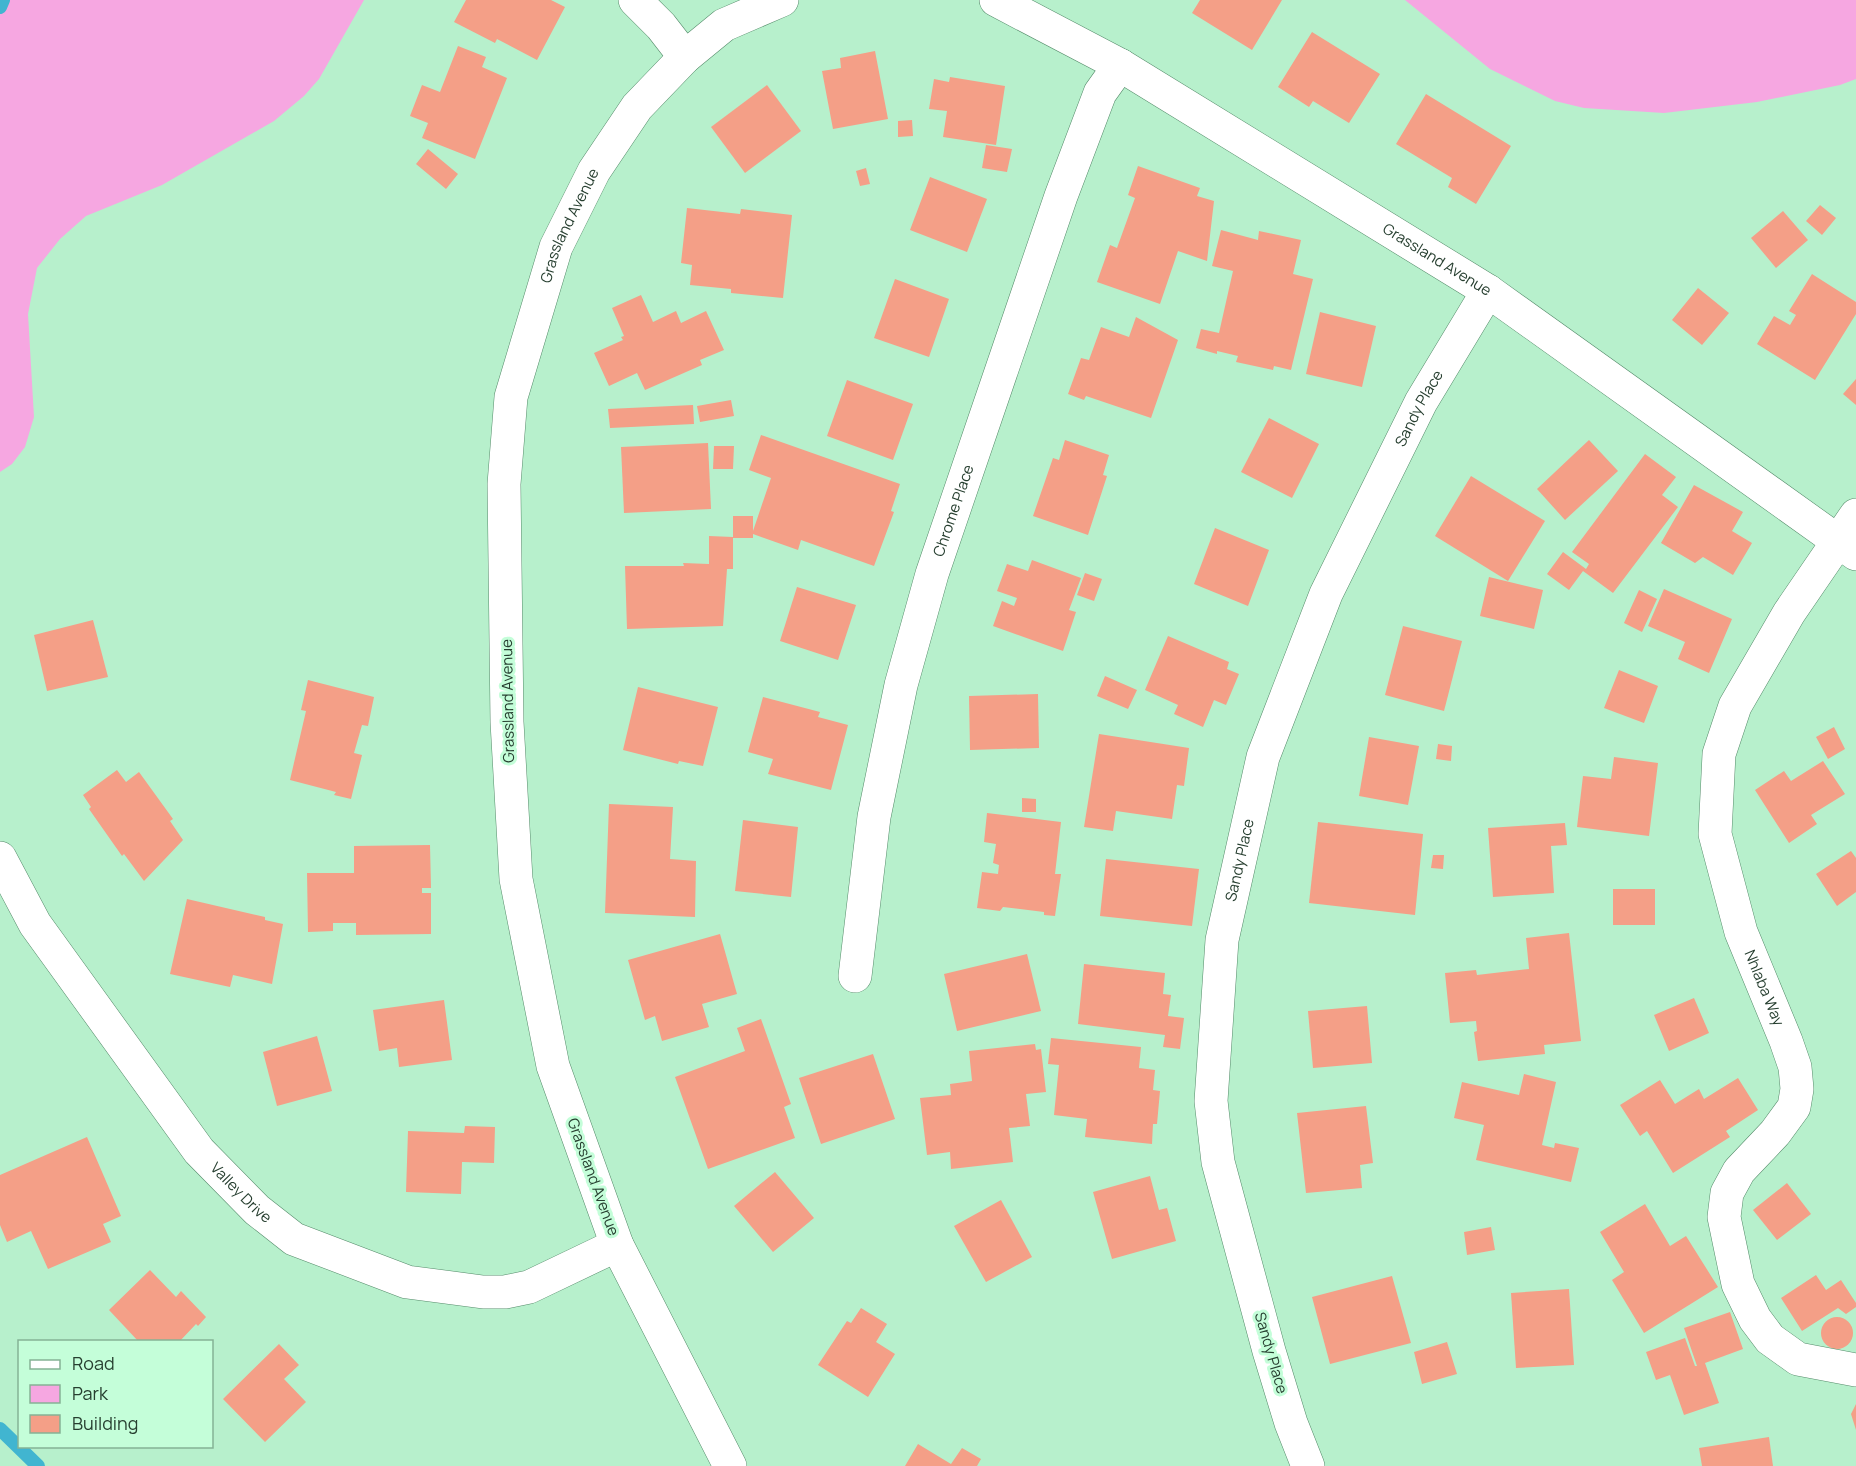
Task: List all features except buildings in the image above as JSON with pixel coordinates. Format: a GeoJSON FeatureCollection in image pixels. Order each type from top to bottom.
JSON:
{"type":"FeatureCollection","features":[{"type":"Feature","properties":{"kind":"street"},"geometry":{"type":"LineString","coordinates":[[635,0],[661,26],[685,57]]}},
{"type":"Feature","properties":{"kind":"street","name":"Grassland Avenue"},"geometry":{"type":"LineString","coordinates":[[730,1466],[617,1245],[553,1066],[516,879],[507,722],[504,484],[511,397],[556,247],[600,162],[637,107],[685,57],[724,25],[782,0]]}},
{"type":"Feature","properties":{"kind":"street","name":"Grassland Avenue"},"geometry":{"type":"LineString","coordinates":[[996,0],[1120,65],[1488,291],[1847,548]]}},
{"type":"Feature","properties":{"kind":"street","name":"Chrome Place"},"geometry":{"type":"LineString","coordinates":[[855,976],[874,817],[901,685],[929,585],[1061,196],[1100,93],[1120,65]]}},
{"type":"Feature","properties":{"kind":"street","name":"Sandy Place"},"geometry":{"type":"LineString","coordinates":[[1308,1466],[1291,1423],[1269,1351],[1218,1162],[1211,1101],[1222,940],[1263,757],[1326,594],[1421,402],[1488,291]]}},
{"type":"Feature","properties":{"kind":"street","name":"Nhlaba Way"},"geometry":{"type":"LineString","coordinates":[[1856,515],[1847,548],[1789,613],[1735,706],[1719,754],[1715,834],[1742,932],[1795,1067],[1797,1089],[1794,1107],[1775,1133],[1739,1172],[1727,1193],[1724,1216],[1738,1284],[1755,1320],[1770,1339],[1798,1359],[1856,1370]]}},
{"type":"Feature","properties":{"kind":"street","name":"Valley Drive"},"geometry":{"type":"LineString","coordinates":[[0,858],[35,924],[199,1151],[257,1210],[294,1239],[407,1282],[483,1292],[505,1292],[529,1287],[617,1245]]}},
{"type":"Feature","properties":{"kind":"green space"},"geometry":{"type":"Polygon","coordinates":[[[0,0],[364,0],[319,79],[304,96],[274,121],[162,185],[86,216],[60,239],[37,268],[28,314],[34,417],[25,447],[12,464],[0,472],[0,0]]]}},
{"type":"Feature","properties":{"kind":"green space"},"geometry":{"type":"Polygon","coordinates":[[[1405,0],[1856,0],[1856,79],[1840,85],[1757,102],[1664,113],[1584,108],[1555,101],[1490,69],[1405,0]]]}},
{"type":"Feature","properties":{"kind":"waterway"},"geometry":{"type":"LineString","coordinates":[[0,7],[3,0]]}},
{"type":"Feature","properties":{"kind":"waterway"},"geometry":{"type":"LineString","coordinates":[[0,1429],[18,1447]]}},
{"type":"Feature","properties":{"kind":"waterway"},"geometry":{"type":"LineString","coordinates":[[20,1448],[38,1466]]}}]}
